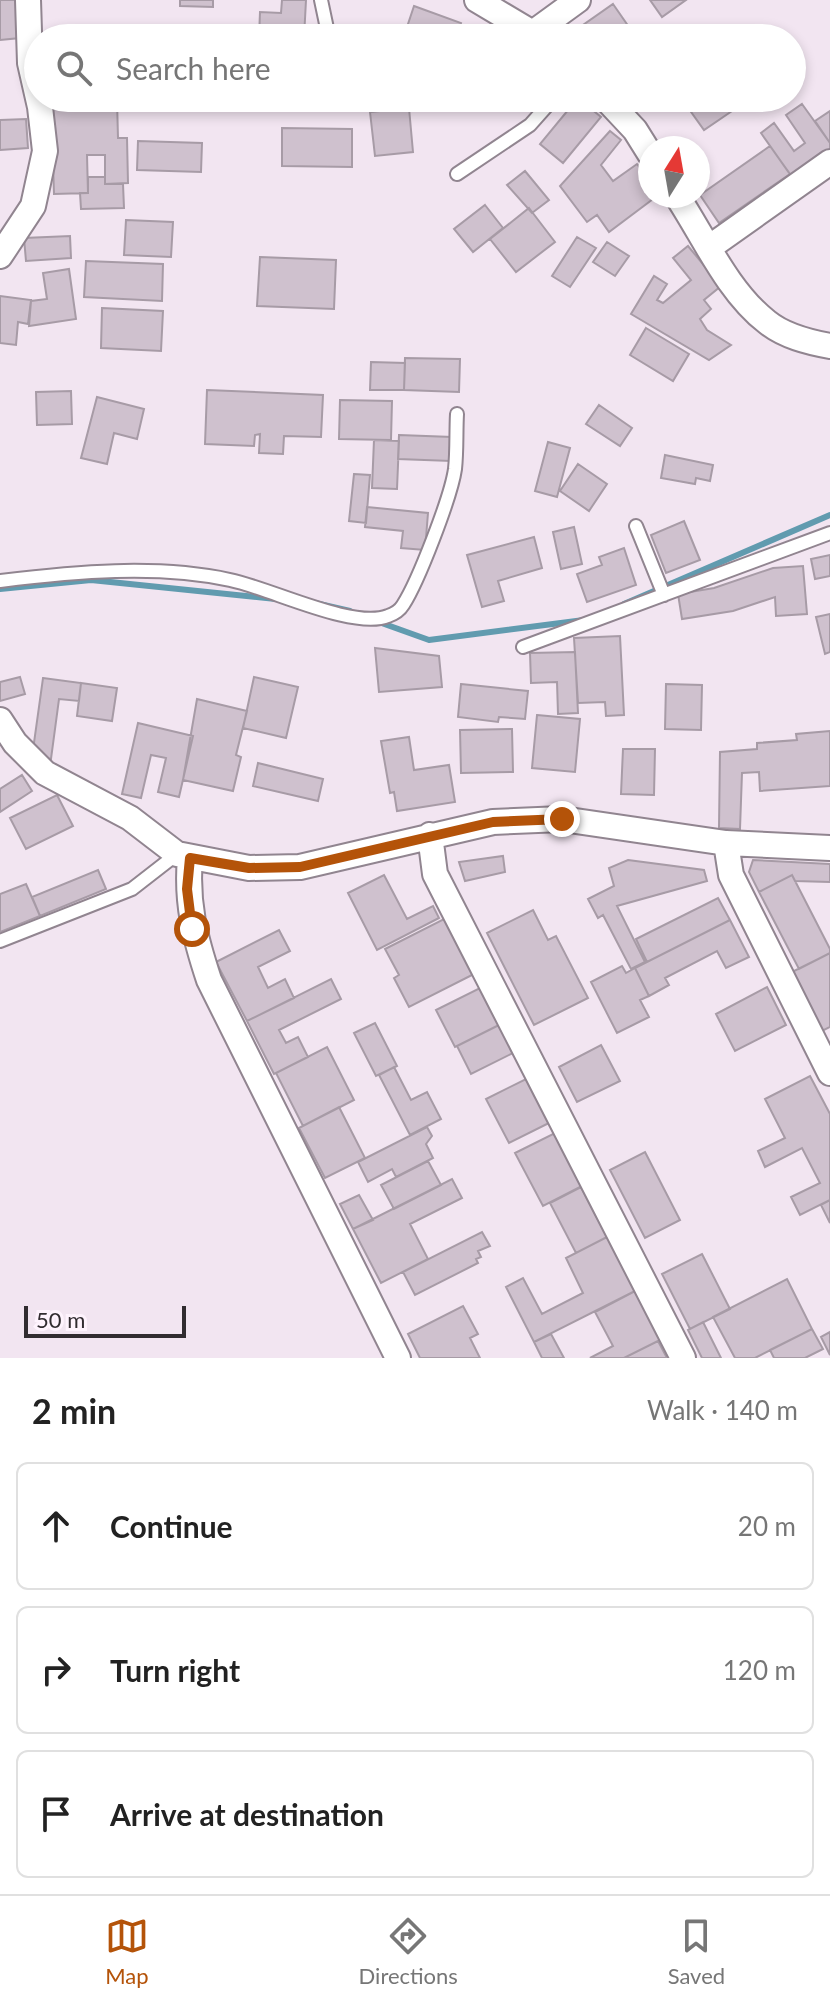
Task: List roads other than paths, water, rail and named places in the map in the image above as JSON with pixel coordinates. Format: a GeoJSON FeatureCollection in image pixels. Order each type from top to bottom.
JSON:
{"type":"FeatureCollection","features":[{"type":"Feature","properties":{"kind":"street"},"geometry":{"type":"LineString","coordinates":[[28,0],[29,24]]}},
{"type":"Feature","properties":{"kind":"street"},"geometry":{"type":"LineString","coordinates":[[477,0],[518,24]]}},
{"type":"Feature","properties":{"kind":"street"},"geometry":{"type":"LineString","coordinates":[[550,24],[578,0]]}},
{"type":"Feature","properties":{"kind":"street"},"geometry":{"type":"LineString","coordinates":[[0,256],[33,206],[45,151],[41,112]]}},
{"type":"Feature","properties":{"kind":"street"},"geometry":{"type":"LineString","coordinates":[[618,112],[639,136]]}},
{"type":"Feature","properties":{"kind":"street"},"geometry":{"type":"LineString","coordinates":[[710,247],[830,162]]}},
{"type":"Feature","properties":{"kind":"street"},"geometry":{"type":"LineString","coordinates":[[685,208],[740,295],[767,323],[802,341],[830,346]]}},
{"type":"Feature","properties":{"kind":"street"},"geometry":{"type":"LineString","coordinates":[[0,720],[15,743],[45,773],[130,818],[184,856],[249,868],[300,867],[493,822],[562,819],[726,843],[830,848]]}},
{"type":"Feature","properties":{"kind":"street"},"geometry":{"type":"LineString","coordinates":[[430,835],[435,874],[683,1358]]}},
{"type":"Feature","properties":{"kind":"street"},"geometry":{"type":"LineString","coordinates":[[726,843],[731,875],[830,1073]]}},
{"type":"Feature","properties":{"kind":"street"},"geometry":{"type":"LineString","coordinates":[[184,856],[192,929],[209,980],[398,1358]]}},
{"type":"Feature","properties":{"kind":"lane"},"geometry":{"type":"LineString","coordinates":[[321,0],[326,24]]}},
{"type":"Feature","properties":{"kind":"lane"},"geometry":{"type":"LineString","coordinates":[[457,174],[530,125],[542,112]]}},
{"type":"Feature","properties":{"kind":"lane"},"geometry":{"type":"LineString","coordinates":[[0,581],[91,570],[227,579],[277,592],[322,610],[364,619],[387,617],[401,608],[409,593],[442,510],[455,471],[457,414]]}},
{"type":"Feature","properties":{"kind":"lane"},"geometry":{"type":"LineString","coordinates":[[636,526],[664,595]]}},
{"type":"Feature","properties":{"kind":"lane"},"geometry":{"type":"LineString","coordinates":[[523,647],[830,533]]}},
{"type":"Feature","properties":{"kind":"lane"},"geometry":{"type":"LineString","coordinates":[[0,941],[132,889],[184,856]]}},
{"type":"Feature","properties":{"kind":"waterway"},"geometry":{"type":"LineString","coordinates":[[624,604],[830,515]]}},
{"type":"Feature","properties":{"kind":"waterway"},"geometry":{"type":"LineString","coordinates":[[0,589],[91,580],[276,599]]}},
{"type":"Feature","properties":{"kind":"waterway"},"geometry":{"type":"LineString","coordinates":[[315,603],[350,611]]}},
{"type":"Feature","properties":{"kind":"waterway"},"geometry":{"type":"LineString","coordinates":[[376,621],[429,640],[584,620]]}}]}
